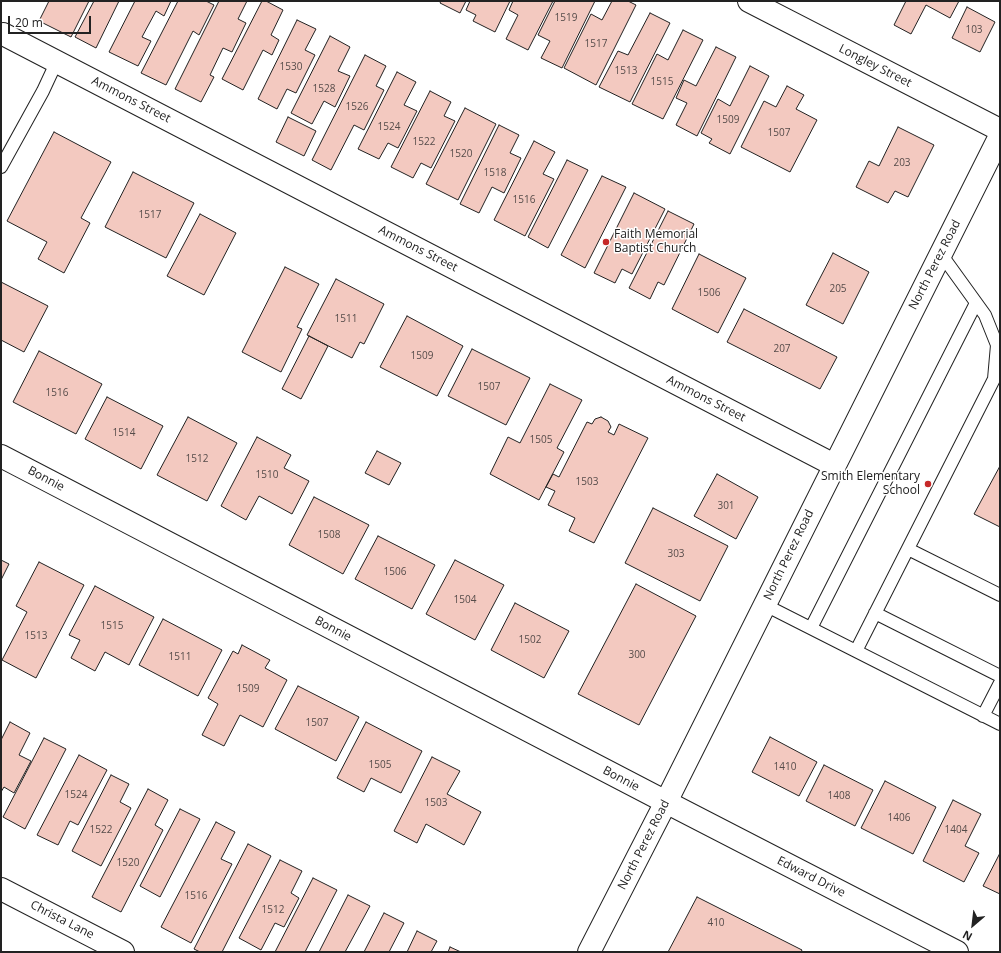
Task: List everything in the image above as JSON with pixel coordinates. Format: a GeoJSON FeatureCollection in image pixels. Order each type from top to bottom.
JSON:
{"type":"FeatureCollection","features":[{"type":"Feature","properties":{"kind":"street","name":"Longley Street"},"geometry":{"type":"LineString","coordinates":[[749,1],[1000,130]]}},
{"type":"Feature","properties":{"kind":"street","name":"Ammons Street"},"geometry":{"type":"LineString","coordinates":[[2,33],[834,465]]}},
{"type":"Feature","properties":{"kind":"street","name":"North Perez Road"},"geometry":{"type":"LineString","coordinates":[[589,952],[666,802],[1000,136]]}},
{"type":"Feature","properties":{"kind":"street","name":"Bonnie"},"geometry":{"type":"LineString","coordinates":[[1,456],[666,802]]}},
{"type":"Feature","properties":{"kind":"street","name":"Edward Drive"},"geometry":{"type":"LineString","coordinates":[[666,802],[957,952]]}},
{"type":"Feature","properties":{"kind":"street","name":"Christa Lane"},"geometry":{"type":"LineString","coordinates":[[1,889],[123,952]]}},
{"type":"Feature","properties":{"kind":"lane"},"geometry":{"type":"LineString","coordinates":[[1,167],[43,91],[57,61]]}},
{"type":"Feature","properties":{"kind":"lane"},"geometry":{"type":"LineString","coordinates":[[856,651],[994,379],[997,345],[985,315],[941,254]]}},
{"type":"Feature","properties":{"kind":"lane"},"geometry":{"type":"LineString","coordinates":[[811,628],[976,303]]}},
{"type":"Feature","properties":{"kind":"lane"},"geometry":{"type":"LineString","coordinates":[[908,549],[1000,595]]}},
{"type":"Feature","properties":{"kind":"lane"},"geometry":{"type":"LineString","coordinates":[[765,605],[1000,724]]}},
{"type":"Feature","properties":{"kind":"lane"},"geometry":{"type":"LineString","coordinates":[[875,613],[1000,676]]}},
{"type":"Feature","properties":{"kind":"lane"},"geometry":{"type":"LineString","coordinates":[[983,716],[1000,683]]}},
{"type":"Feature","properties":{"kind":"building"},"geometry":{"type":"Polygon","coordinates":[[[49,1],[89,1],[71,37],[39,21],[49,1]]]}},
{"type":"Feature","properties":{"kind":"building"},"geometry":{"type":"Polygon","coordinates":[[[94,1],[119,1],[96,48],[75,37],[94,1]]]}},
{"type":"Feature","properties":{"kind":"building"},"geometry":{"type":"Polygon","coordinates":[[[135,1],[171,1],[164,16],[156,11],[142,37],[151,41],[138,66],[109,52],[135,1]]]}},
{"type":"Feature","properties":{"kind":"building"},"geometry":{"type":"Polygon","coordinates":[[[178,1],[206,1],[214,5],[199,35],[193,31],[166,85],[141,73],[178,1]]]}},
{"type":"Feature","properties":{"kind":"building"},"geometry":{"type":"Polygon","coordinates":[[[219,1],[247,1],[238,19],[246,23],[232,52],[223,48],[210,75],[214,77],[201,102],[175,89],[219,1]]]}},
{"type":"Feature","properties":{"kind":"building"},"geometry":{"type":"Polygon","coordinates":[[[262,1],[266,1],[283,10],[271,35],[279,40],[272,55],[263,50],[243,90],[222,79],[262,1]]]}},
{"type":"Feature","properties":{"kind":"building"},"geometry":{"type":"Polygon","coordinates":[[[441,1],[466,1],[460,13],[440,3],[441,1]]]}},
{"type":"Feature","properties":{"kind":"building"},"geometry":{"type":"Polygon","coordinates":[[[470,1],[510,1],[495,32],[473,21],[476,15],[466,10],[470,1]]]}},
{"type":"Feature","properties":{"kind":"building"},"geometry":{"type":"Polygon","coordinates":[[[513,1],[553,1],[528,50],[506,39],[518,15],[509,10],[513,1]]]}},
{"type":"Feature","properties":{"kind":"building"},"geometry":{"type":"Polygon","coordinates":[[[555,1],[595,1],[562,68],[541,58],[550,41],[538,35],[555,1]]]}},
{"type":"Feature","properties":{"kind":"building"},"geometry":{"type":"Polygon","coordinates":[[[612,1],[628,1],[636,5],[596,85],[564,68],[591,14],[602,20],[612,1]]]}},
{"type":"Feature","properties":{"kind":"building"},"geometry":{"type":"Polygon","coordinates":[[[906,1],[959,1],[950,18],[926,5],[911,34],[894,25],[906,1]]]}},
{"type":"Feature","properties":{"kind":"building"},"geometry":{"type":"Polygon","coordinates":[[[967,7],[995,22],[980,52],[952,38],[967,7]]]}},
{"type":"Feature","properties":{"kind":"building"},"geometry":{"type":"Polygon","coordinates":[[[650,13],[670,23],[630,102],[599,87],[618,51],[628,55],[650,13]]]}},
{"type":"Feature","properties":{"kind":"building"},"geometry":{"type":"Polygon","coordinates":[[[297,20],[316,29],[305,50],[315,55],[296,93],[287,89],[277,109],[258,99],[297,20]]]}},
{"type":"Feature","properties":{"kind":"building"},"geometry":{"type":"Polygon","coordinates":[[[683,30],[703,40],[663,119],[632,104],[657,54],[668,60],[683,30]]]}},
{"type":"Feature","properties":{"kind":"building"},"geometry":{"type":"Polygon","coordinates":[[[330,36],[350,47],[338,71],[350,76],[335,107],[324,101],[312,124],[291,113],[330,36]]]}},
{"type":"Feature","properties":{"kind":"building"},"geometry":{"type":"Polygon","coordinates":[[[716,47],[736,57],[697,136],[676,125],[687,103],[676,98],[684,80],[696,86],[716,47]]]}},
{"type":"Feature","properties":{"kind":"building"},"geometry":{"type":"Polygon","coordinates":[[[365,55],[386,66],[376,86],[384,90],[364,130],[354,125],[331,170],[312,160],[365,55]]]}},
{"type":"Feature","properties":{"kind":"building"},"geometry":{"type":"Polygon","coordinates":[[[750,66],[769,76],[730,154],[709,143],[712,139],[701,133],[718,99],[730,106],[750,66]]]}},
{"type":"Feature","properties":{"kind":"building"},"geometry":{"type":"Polygon","coordinates":[[[397,72],[416,82],[404,105],[417,111],[398,148],[388,143],[379,159],[358,149],[397,72]]]}},
{"type":"Feature","properties":{"kind":"building"},"geometry":{"type":"Polygon","coordinates":[[[787,86],[804,95],[796,109],[817,120],[790,172],[741,147],[764,101],[776,107],[787,86]]]}},
{"type":"Feature","properties":{"kind":"building"},"geometry":{"type":"Polygon","coordinates":[[[430,91],[451,102],[444,116],[455,121],[431,168],[421,163],[413,178],[391,167],[430,91]]]}},
{"type":"Feature","properties":{"kind":"building"},"geometry":{"type":"Polygon","coordinates":[[[465,108],[496,124],[458,200],[426,184],[465,108]]]}},
{"type":"Feature","properties":{"kind":"building"},"geometry":{"type":"Polygon","coordinates":[[[288,117],[316,131],[304,156],[276,142],[288,117]]]}},
{"type":"Feature","properties":{"kind":"building"},"geometry":{"type":"Polygon","coordinates":[[[499,125],[519,135],[510,153],[521,158],[504,193],[492,187],[479,213],[460,204],[499,125]]]}},
{"type":"Feature","properties":{"kind":"building"},"geometry":{"type":"Polygon","coordinates":[[[898,127],[934,145],[908,197],[895,191],[888,203],[856,187],[869,161],[879,166],[898,127]]]}},
{"type":"Feature","properties":{"kind":"building"},"geometry":{"type":"Polygon","coordinates":[[[54,132],[111,162],[81,218],[90,223],[64,273],[38,259],[47,242],[7,221],[54,132]]]}},
{"type":"Feature","properties":{"kind":"building"},"geometry":{"type":"Polygon","coordinates":[[[534,141],[555,152],[543,174],[554,179],[525,236],[494,220],[534,141]]]}},
{"type":"Feature","properties":{"kind":"building"},"geometry":{"type":"Polygon","coordinates":[[[567,160],[588,170],[548,248],[528,237],[567,160]]]}},
{"type":"Feature","properties":{"kind":"building"},"geometry":{"type":"Polygon","coordinates":[[[133,172],[194,203],[166,258],[105,227],[133,172]]]}},
{"type":"Feature","properties":{"kind":"building"},"geometry":{"type":"Polygon","coordinates":[[[602,176],[626,187],[585,268],[561,255],[602,176]]]}},
{"type":"Feature","properties":{"kind":"building"},"geometry":{"type":"Polygon","coordinates":[[[634,193],[665,209],[632,274],[622,269],[615,283],[594,273],[634,193]]]}},
{"type":"Feature","properties":{"kind":"building"},"geometry":{"type":"Polygon","coordinates":[[[668,211],[694,224],[664,285],[658,282],[650,299],[629,288],[668,211]]]}},
{"type":"Feature","properties":{"kind":"building"},"geometry":{"type":"Polygon","coordinates":[[[200,214],[236,233],[204,295],[167,276],[200,214]]]}},
{"type":"Feature","properties":{"kind":"building"},"geometry":{"type":"Polygon","coordinates":[[[833,253],[869,272],[843,324],[806,305],[833,253]]]}},
{"type":"Feature","properties":{"kind":"building"},"geometry":{"type":"Polygon","coordinates":[[[699,254],[746,278],[718,333],[672,309],[699,254]]]}},
{"type":"Feature","properties":{"kind":"building"},"geometry":{"type":"Polygon","coordinates":[[[285,267],[319,284],[297,327],[302,329],[281,372],[242,352],[285,267]]]}},
{"type":"Feature","properties":{"kind":"building"},"geometry":{"type":"Polygon","coordinates":[[[336,279],[384,304],[364,344],[360,342],[352,358],[307,335],[336,279]]]}},
{"type":"Feature","properties":{"kind":"building"},"geometry":{"type":"Polygon","coordinates":[[[1,282],[48,306],[24,352],[1,340],[1,282]]]}},
{"type":"Feature","properties":{"kind":"building"},"geometry":{"type":"Polygon","coordinates":[[[744,309],[837,357],[820,389],[727,342],[744,309]]]}},
{"type":"Feature","properties":{"kind":"building"},"geometry":{"type":"Polygon","coordinates":[[[407,316],[463,346],[437,396],[380,367],[407,316]]]}},
{"type":"Feature","properties":{"kind":"building"},"geometry":{"type":"Polygon","coordinates":[[[309,336],[328,346],[301,399],[282,389],[309,336]]]}},
{"type":"Feature","properties":{"kind":"building"},"geometry":{"type":"Polygon","coordinates":[[[472,349],[530,378],[506,425],[448,396],[472,349]]]}},
{"type":"Feature","properties":{"kind":"building"},"geometry":{"type":"Polygon","coordinates":[[[39,351],[102,384],[76,434],[13,402],[39,351]]]}},
{"type":"Feature","properties":{"kind":"building"},"geometry":{"type":"Polygon","coordinates":[[[550,384],[582,400],[557,448],[564,452],[539,500],[490,474],[508,437],[520,443],[550,384]]]}},
{"type":"Feature","properties":{"kind":"building"},"geometry":{"type":"Polygon","coordinates":[[[107,397],[163,426],[141,469],[85,439],[107,397]]]}},
{"type":"Feature","properties":{"kind":"building"},"geometry":{"type":"Polygon","coordinates":[[[188,417],[237,443],[207,501],[157,475],[188,417]]]}},
{"type":"Feature","properties":{"kind":"building"},"geometry":{"type":"Polygon","coordinates":[[[601,417],[608,421],[611,427],[608,432],[614,435],[619,424],[648,438],[594,543],[569,531],[575,518],[548,505],[555,491],[546,487],[553,474],[559,477],[587,422],[592,424],[595,419],[601,417]]]}},
{"type":"Feature","properties":{"kind":"building"},"geometry":{"type":"Polygon","coordinates":[[[257,437],[291,455],[284,468],[309,481],[292,514],[259,496],[246,520],[221,506],[257,437]]]}},
{"type":"Feature","properties":{"kind":"building"},"geometry":{"type":"Polygon","coordinates":[[[377,451],[401,463],[389,485],[365,473],[377,451]]]}},
{"type":"Feature","properties":{"kind":"building"},"geometry":{"type":"Polygon","coordinates":[[[1000,466],[1000,527],[974,514],[1000,466]]]}},
{"type":"Feature","properties":{"kind":"building"},"geometry":{"type":"Polygon","coordinates":[[[717,474],[758,497],[736,539],[694,516],[717,474]]]}},
{"type":"Feature","properties":{"kind":"building"},"geometry":{"type":"Polygon","coordinates":[[[314,497],[369,525],[343,574],[289,545],[314,497]]]}},
{"type":"Feature","properties":{"kind":"building"},"geometry":{"type":"Polygon","coordinates":[[[653,508],[728,546],[700,601],[625,563],[653,508]]]}},
{"type":"Feature","properties":{"kind":"building"},"geometry":{"type":"Polygon","coordinates":[[[378,536],[435,565],[412,609],[355,579],[378,536]]]}},
{"type":"Feature","properties":{"kind":"building"},"geometry":{"type":"Polygon","coordinates":[[[1,560],[9,564],[1,580],[1,560]]]}},
{"type":"Feature","properties":{"kind":"building"},"geometry":{"type":"Polygon","coordinates":[[[455,560],[504,585],[475,640],[426,614],[455,560]]]}},
{"type":"Feature","properties":{"kind":"building"},"geometry":{"type":"Polygon","coordinates":[[[39,562],[84,585],[36,678],[2,660],[27,612],[16,606],[39,562]]]}},
{"type":"Feature","properties":{"kind":"building"},"geometry":{"type":"Polygon","coordinates":[[[636,584],[696,616],[639,725],[578,694],[636,584]]]}},
{"type":"Feature","properties":{"kind":"building"},"geometry":{"type":"Polygon","coordinates":[[[95,586],[154,617],[129,665],[105,652],[95,671],[71,658],[80,640],[69,635],[95,586]]]}},
{"type":"Feature","properties":{"kind":"building"},"geometry":{"type":"Polygon","coordinates":[[[515,603],[569,631],[544,678],[491,650],[515,603]]]}},
{"type":"Feature","properties":{"kind":"building"},"geometry":{"type":"Polygon","coordinates":[[[163,619],[222,650],[198,696],[139,665],[163,619]]]}},
{"type":"Feature","properties":{"kind":"building"},"geometry":{"type":"Polygon","coordinates":[[[242,645],[270,660],[265,668],[287,680],[263,727],[240,715],[224,746],[202,735],[218,704],[208,698],[233,651],[238,654],[242,645]]]}},
{"type":"Feature","properties":{"kind":"building"},"geometry":{"type":"Polygon","coordinates":[[[298,686],[359,717],[336,761],[275,729],[298,686]]]}},
{"type":"Feature","properties":{"kind":"building"},"geometry":{"type":"Polygon","coordinates":[[[10,722],[30,733],[19,755],[31,761],[14,793],[4,787],[1,792],[1,740],[10,722]]]}},
{"type":"Feature","properties":{"kind":"building"},"geometry":{"type":"Polygon","coordinates":[[[366,722],[422,751],[401,793],[371,778],[364,792],[337,778],[366,722]]]}},
{"type":"Feature","properties":{"kind":"building"},"geometry":{"type":"Polygon","coordinates":[[[770,737],[817,762],[799,796],[752,772],[770,737]]]}},
{"type":"Feature","properties":{"kind":"building"},"geometry":{"type":"Polygon","coordinates":[[[44,738],[66,749],[25,829],[3,817],[44,738]]]}},
{"type":"Feature","properties":{"kind":"building"},"geometry":{"type":"Polygon","coordinates":[[[79,755],[107,770],[78,825],[70,821],[58,845],[37,835],[79,755]]]}},
{"type":"Feature","properties":{"kind":"building"},"geometry":{"type":"Polygon","coordinates":[[[432,757],[460,771],[447,794],[481,812],[464,845],[426,824],[417,843],[394,831],[432,757]]]}},
{"type":"Feature","properties":{"kind":"building"},"geometry":{"type":"Polygon","coordinates":[[[824,765],[873,790],[855,826],[806,801],[824,765]]]}},
{"type":"Feature","properties":{"kind":"building"},"geometry":{"type":"Polygon","coordinates":[[[111,775],[129,784],[120,802],[131,808],[101,866],[72,851],[111,775]]]}},
{"type":"Feature","properties":{"kind":"building"},"geometry":{"type":"Polygon","coordinates":[[[885,781],[936,807],[913,854],[861,828],[885,781]]]}},
{"type":"Feature","properties":{"kind":"building"},"geometry":{"type":"Polygon","coordinates":[[[148,789],[168,800],[155,825],[163,830],[121,912],[92,897],[148,789]]]}},
{"type":"Feature","properties":{"kind":"building"},"geometry":{"type":"Polygon","coordinates":[[[953,800],[981,814],[965,846],[979,853],[964,882],[923,861],[953,800]]]}},
{"type":"Feature","properties":{"kind":"building"},"geometry":{"type":"Polygon","coordinates":[[[180,809],[200,819],[160,897],[140,886],[180,809]]]}},
{"type":"Feature","properties":{"kind":"building"},"geometry":{"type":"Polygon","coordinates":[[[216,822],[235,832],[221,859],[232,864],[191,943],[161,927],[216,822]]]}},
{"type":"Feature","properties":{"kind":"building"},"geometry":{"type":"Polygon","coordinates":[[[248,844],[271,856],[222,952],[200,952],[194,949],[248,844]]]}},
{"type":"Feature","properties":{"kind":"building"},"geometry":{"type":"Polygon","coordinates":[[[1000,853],[1000,894],[983,886],[1000,853]]]}},
{"type":"Feature","properties":{"kind":"building"},"geometry":{"type":"Polygon","coordinates":[[[280,860],[302,871],[291,893],[299,898],[284,927],[275,923],[261,950],[239,938],[280,860]]]}},
{"type":"Feature","properties":{"kind":"building"},"geometry":{"type":"Polygon","coordinates":[[[313,878],[337,890],[305,952],[275,952],[313,878]]]}},
{"type":"Feature","properties":{"kind":"building"},"geometry":{"type":"Polygon","coordinates":[[[348,895],[370,906],[345,952],[319,952],[348,895]]]}},
{"type":"Feature","properties":{"kind":"building"},"geometry":{"type":"Polygon","coordinates":[[[697,897],[802,950],[801,952],[668,952],[697,897]]]}},
{"type":"Feature","properties":{"kind":"building"},"geometry":{"type":"Polygon","coordinates":[[[384,913],[404,923],[389,952],[364,952],[384,913]]]}},
{"type":"Feature","properties":{"kind":"building"},"geometry":{"type":"Polygon","coordinates":[[[417,931],[437,941],[431,952],[407,952],[417,931]]]}},
{"type":"Feature","properties":{"kind":"building"},"geometry":{"type":"Polygon","coordinates":[[[450,947],[461,952],[448,952],[450,947]]]}},
{"type":"Feature","properties":{"kind":"place","name":"Faith Memorial Baptist Church"},"geometry":{"type":"Point","coordinates":[606,242]}},
{"type":"Feature","properties":{"kind":"place","name":"Smith Elementary School"},"geometry":{"type":"Point","coordinates":[928,484]}}]}
